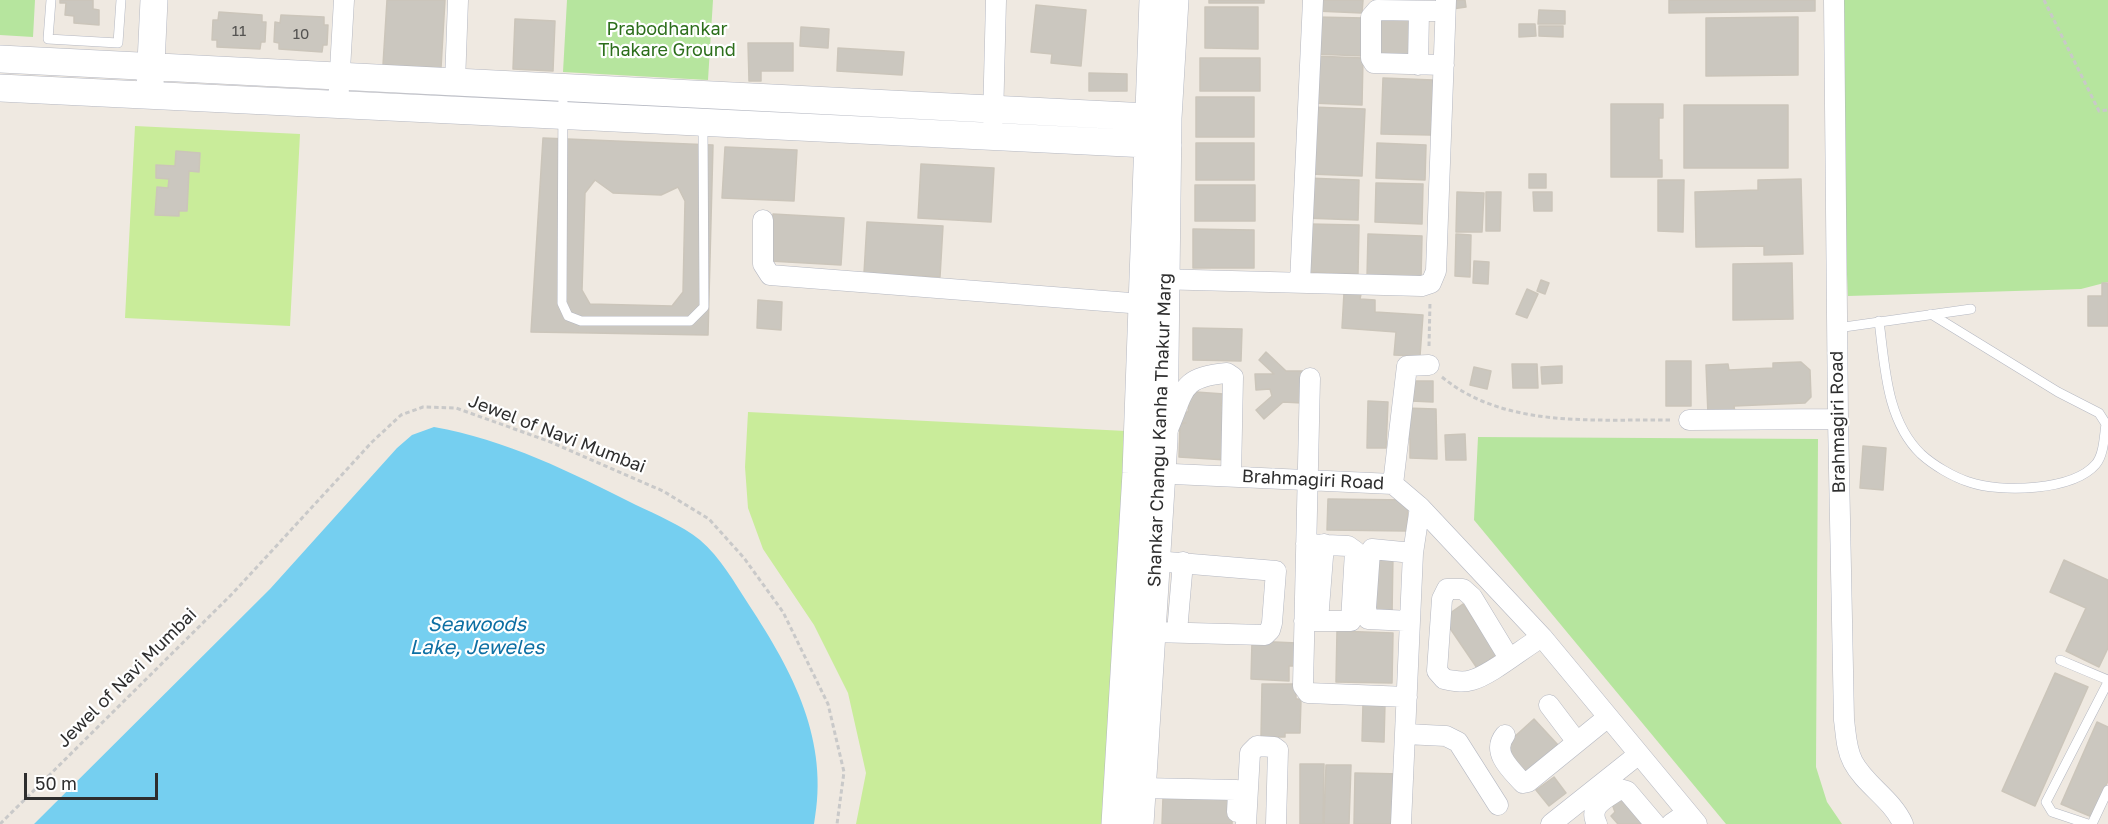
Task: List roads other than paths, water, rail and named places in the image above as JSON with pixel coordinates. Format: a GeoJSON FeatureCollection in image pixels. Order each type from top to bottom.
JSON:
{"type":"FeatureCollection","features":[{"type":"Feature","properties":{"kind":"street"},"geometry":{"type":"LineString","coordinates":[[149,95],[154,0]]}},
{"type":"Feature","properties":{"kind":"street"},"geometry":{"type":"LineString","coordinates":[[338,105],[344,0]]}},
{"type":"Feature","properties":{"kind":"street"},"geometry":{"type":"LineString","coordinates":[[455,83],[458,0]]}},
{"type":"Feature","properties":{"kind":"street"},"geometry":{"type":"LineString","coordinates":[[991,138],[996,0]]}},
{"type":"Feature","properties":{"kind":"street","name":"Shankar Changu Kanha Thakur Marg"},"geometry":{"type":"LineString","coordinates":[[1115,824],[1148,473],[1158,132],[1154,0]]}},
{"type":"Feature","properties":{"kind":"street","name":"Shankar Changu Kanha Thakur Marg"},"geometry":{"type":"LineString","coordinates":[[1158,132],[1175,0]]}},
{"type":"Feature","properties":{"kind":"street"},"geometry":{"type":"LineString","coordinates":[[1300,283],[1313,0]]}},
{"type":"Feature","properties":{"kind":"street","name":"Brahmagiri Road"},"geometry":{"type":"LineString","coordinates":[[1834,0],[1838,419],[1846,742],[1852,761],[1862,776],[1889,803],[1903,824]]}},
{"type":"Feature","properties":{"kind":"street"},"geometry":{"type":"LineString","coordinates":[[763,220],[763,264],[770,275],[1155,292],[1300,283],[1422,285],[1431,283],[1436,271],[1444,64],[1445,5],[1419,11],[1377,10],[1371,16],[1371,58],[1374,63],[1444,64]]}},
{"type":"Feature","properties":{"kind":"street"},"geometry":{"type":"LineString","coordinates":[[1418,64],[1419,11]]}},
{"type":"Feature","properties":{"kind":"street"},"geometry":{"type":"LineString","coordinates":[[0,59],[993,110],[1158,132]]}},
{"type":"Feature","properties":{"kind":"street"},"geometry":{"type":"LineString","coordinates":[[0,88],[991,138],[1158,132]]}},
{"type":"Feature","properties":{"kind":"street","name":"Shankar Changu Kanha Thakur Marg"},"geometry":{"type":"LineString","coordinates":[[1140,824],[1142,788],[1164,632],[1155,561],[1148,473],[1164,440],[1155,292]]}},
{"type":"Feature","properties":{"kind":"street"},"geometry":{"type":"LineString","coordinates":[[1393,484],[1407,366],[1429,365]]}},
{"type":"Feature","properties":{"kind":"street"},"geometry":{"type":"LineString","coordinates":[[1164,440],[1185,386],[1206,374],[1227,373],[1234,381],[1231,476]]}},
{"type":"Feature","properties":{"kind":"street"},"geometry":{"type":"LineString","coordinates":[[1310,378],[1307,480],[1315,544],[1311,621],[1303,686],[1308,693],[1408,687],[1428,679]]}},
{"type":"Feature","properties":{"kind":"street"},"geometry":{"type":"LineString","coordinates":[[1689,420],[1838,419]]}},
{"type":"Feature","properties":{"kind":"street","name":"Brahmagiri Road"},"geometry":{"type":"LineString","coordinates":[[1148,473],[1393,484],[1420,507],[1542,637],[1692,818]]}},
{"type":"Feature","properties":{"kind":"street"},"geometry":{"type":"LineString","coordinates":[[1401,824],[1408,687],[1404,621],[1407,552],[1420,507]]}},
{"type":"Feature","properties":{"kind":"street"},"geometry":{"type":"LineString","coordinates":[[1311,621],[1305,574],[1315,544]]}},
{"type":"Feature","properties":{"kind":"street"},"geometry":{"type":"LineString","coordinates":[[1311,621],[1351,621],[1355,551],[1348,546],[1315,544]]}},
{"type":"Feature","properties":{"kind":"street"},"geometry":{"type":"LineString","coordinates":[[1404,621],[1368,619],[1366,608],[1372,549],[1407,552]]}},
{"type":"Feature","properties":{"kind":"street"},"geometry":{"type":"LineString","coordinates":[[1155,561],[1305,574]]}},
{"type":"Feature","properties":{"kind":"street"},"geometry":{"type":"LineString","coordinates":[[1183,562],[1164,632],[1265,635],[1272,623],[1276,571]]}},
{"type":"Feature","properties":{"kind":"street"},"geometry":{"type":"LineString","coordinates":[[1509,658],[1472,597],[1463,589],[1447,589],[1442,599],[1437,671],[1440,676],[1455,681],[1475,680],[1542,637]]}},
{"type":"Feature","properties":{"kind":"street"},"geometry":{"type":"LineString","coordinates":[[1549,705],[1577,742]]}},
{"type":"Feature","properties":{"kind":"street"},"geometry":{"type":"LineString","coordinates":[[1505,735],[1499,742],[1499,752],[1523,783],[1528,782],[1608,717]]}},
{"type":"Feature","properties":{"kind":"street"},"geometry":{"type":"LineString","coordinates":[[1406,734],[1446,736],[1458,742],[1475,762],[1498,805]]}},
{"type":"Feature","properties":{"kind":"street"},"geometry":{"type":"LineString","coordinates":[[1246,824],[1250,753],[1257,746],[1275,747],[1278,750],[1276,824]]}},
{"type":"Feature","properties":{"kind":"street"},"geometry":{"type":"LineString","coordinates":[[1588,812],[1639,754]]}},
{"type":"Feature","properties":{"kind":"street"},"geometry":{"type":"LineString","coordinates":[[1142,788],[1236,790],[1238,793],[1236,824]]}},
{"type":"Feature","properties":{"kind":"street"},"geometry":{"type":"LineString","coordinates":[[1551,824],[1588,812],[1593,813],[1596,805],[1620,789],[1628,791],[1655,824]]}},
{"type":"Feature","properties":{"kind":"street"},"geometry":{"type":"LineString","coordinates":[[1671,824],[1692,818]]}},
{"type":"Feature","properties":{"kind":"lane"},"geometry":{"type":"LineString","coordinates":[[51,0],[48,39],[118,43],[121,0]]}},
{"type":"Feature","properties":{"kind":"lane"},"geometry":{"type":"LineString","coordinates":[[563,88],[562,303],[568,316],[581,321],[690,321],[704,307],[703,123]]}},
{"type":"Feature","properties":{"kind":"lane"},"geometry":{"type":"LineString","coordinates":[[1837,328],[1971,309]]}},
{"type":"Feature","properties":{"kind":"lane"},"geometry":{"type":"LineString","coordinates":[[1879,321],[1887,385],[1900,424],[1921,454],[1947,472],[1970,483],[2030,489],[2061,482],[2088,471],[2095,465],[2101,452],[2106,424],[2098,413],[2058,392],[1931,314]]}},
{"type":"Feature","properties":{"kind":"lane"},"geometry":{"type":"LineString","coordinates":[[2061,660],[2108,681],[2046,802],[2052,812],[2090,824],[2108,790]]}},
{"type":"Feature","properties":{"kind":"water","name":"Seawoods Lake, Jeweles"},"geometry":{"type":"Polygon","coordinates":[[[434,427],[460,432],[538,458],[677,525],[708,547],[727,571],[765,630],[804,708],[817,764],[818,794],[814,824],[34,824],[270,589],[397,448],[412,435],[434,427]]]}},
{"type":"Feature","properties":{"kind":"park label","name":"Prabodhankar Thakare Ground"},"geometry":{"type":"Point","coordinates":[667,39]}}]}
